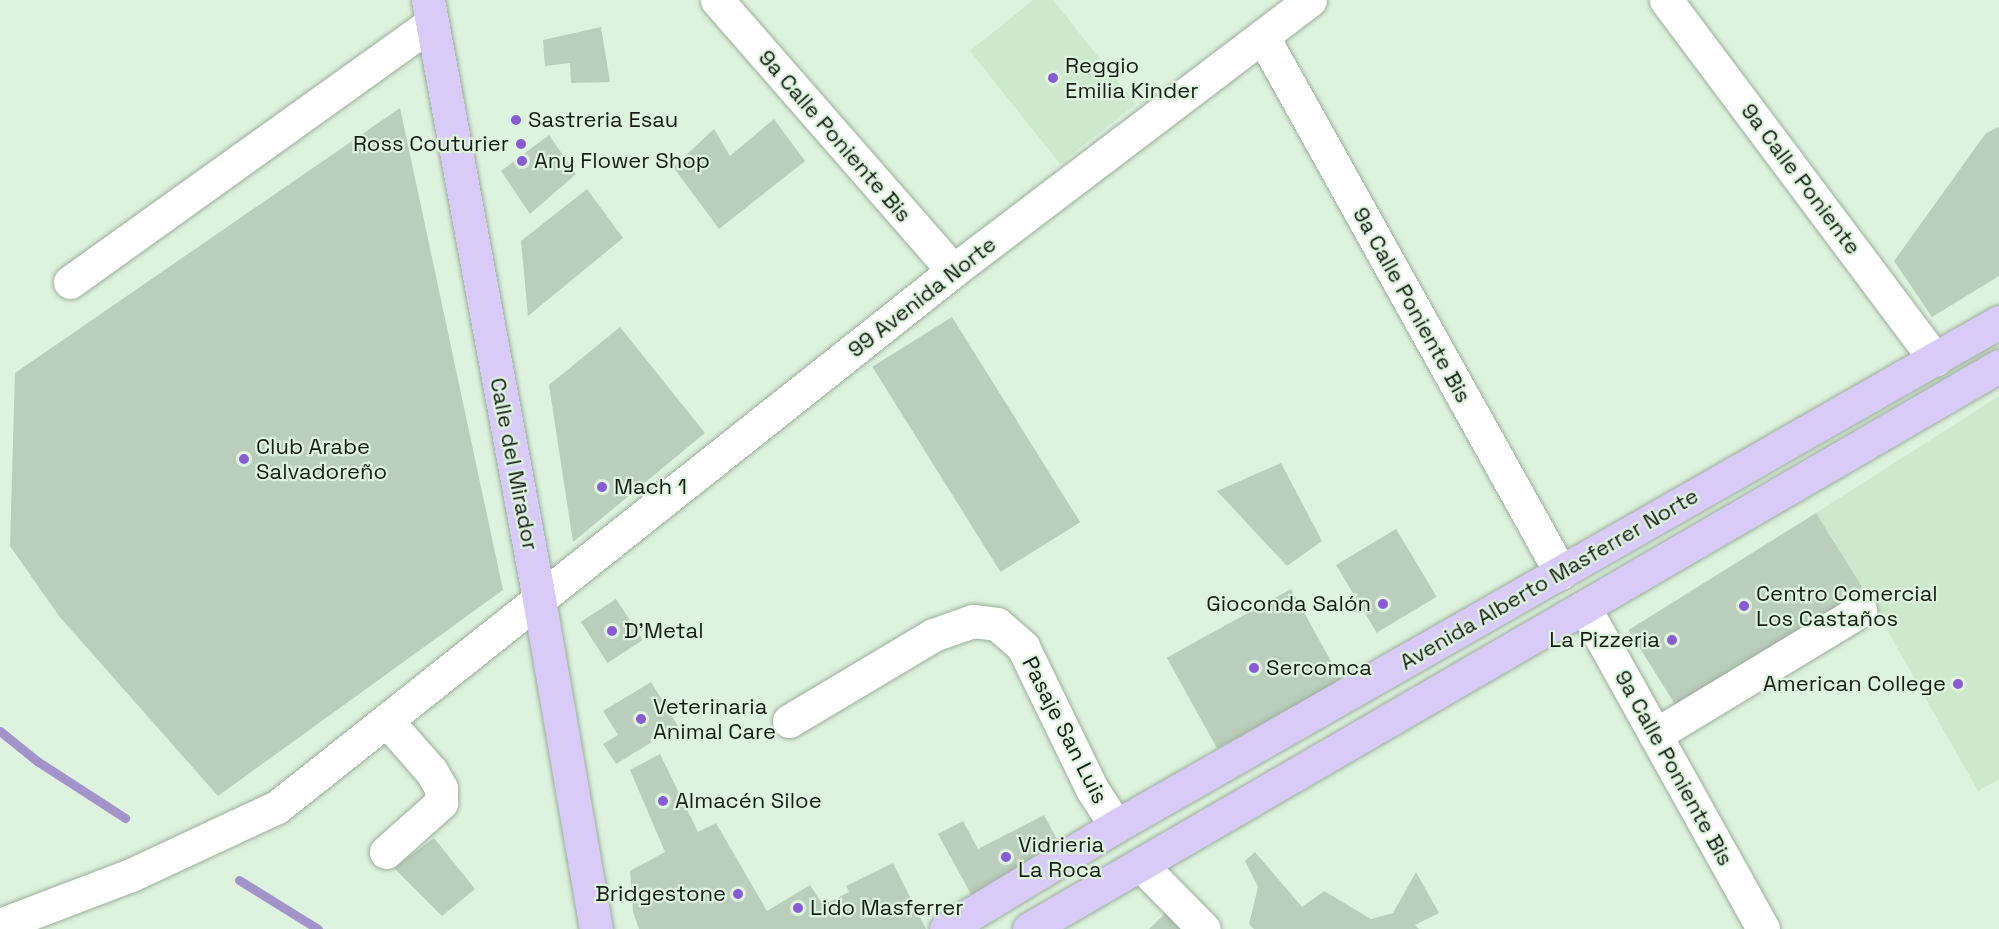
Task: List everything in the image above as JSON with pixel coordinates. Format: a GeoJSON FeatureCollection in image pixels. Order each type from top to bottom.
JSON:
{"type":"FeatureCollection","features":[{"type":"Feature","properties":{"kind":"main road","name":"Calle del Mirador"},"geometry":{"type":"LineString","coordinates":[[437,8],[547,594],[615,929]]}},
{"type":"Feature","properties":{"kind":"main road","name":"Avenida Alberto Masferrer Norte"},"geometry":{"type":"LineString","coordinates":[[945,929],[1116,826],[1999,322]]}},
{"type":"Feature","properties":{"kind":"main road","name":"Avenida Alberto Masferrer Norte"},"geometry":{"type":"LineString","coordinates":[[1029,929],[1142,866],[1999,366]]}},
{"type":"Feature","properties":{"kind":"main road","name":"Calle del Mirador"},"geometry":{"type":"LineString","coordinates":[[547,594],[596,929]]}},
{"type":"Feature","properties":{"kind":"street","name":"9a Calle Poniente Bis"},"geometry":{"type":"LineString","coordinates":[[717,0],[953,271]]}},
{"type":"Feature","properties":{"kind":"street","name":"99 Avenida Norte"},"geometry":{"type":"LineString","coordinates":[[0,925],[131,875],[277,807],[953,271],[1310,0]]}},
{"type":"Feature","properties":{"kind":"street","name":"9a Calle Poniente"},"geometry":{"type":"LineString","coordinates":[[1666,0],[1935,359]]}},
{"type":"Feature","properties":{"kind":"street"},"geometry":{"type":"LineString","coordinates":[[70,282],[437,8]]}},
{"type":"Feature","properties":{"kind":"street","name":"9a Calle Poniente Bis"},"geometry":{"type":"LineString","coordinates":[[1263,37],[1561,573]]}},
{"type":"Feature","properties":{"kind":"street","name":"9a Calle Poniente Bis"},"geometry":{"type":"LineString","coordinates":[[1584,607],[1763,929]]}},
{"type":"Feature","properties":{"kind":"street"},"geometry":{"type":"LineString","coordinates":[[1655,735],[1860,611]]}},
{"type":"Feature","properties":{"kind":"street","name":"Pasaje San Luis"},"geometry":{"type":"LineString","coordinates":[[789,722],[933,635],[973,621],[997,624],[1023,647],[1092,789],[1116,826]]}},
{"type":"Feature","properties":{"kind":"street"},"geometry":{"type":"LineString","coordinates":[[386,852],[441,803],[441,788],[430,771],[387,721]]}},
{"type":"Feature","properties":{"kind":"street"},"geometry":{"type":"LineString","coordinates":[[1142,866],[1204,929]]}},
{"type":"Feature","properties":{"kind":"shaded area","name":"Reggio Emilia Kinder"},"geometry":{"type":"Polygon","coordinates":[[[1033,0],[1053,0],[1136,104],[1060,164],[970,51],[1033,0]]]}},
{"type":"Feature","properties":{"kind":"shaded area","name":"American College"},"geometry":{"type":"Polygon","coordinates":[[[1999,396],[1999,779],[1978,791],[1864,589],[1816,513],[1999,396]]]}},
{"type":"Feature","properties":{"kind":"building"},"geometry":{"type":"Polygon","coordinates":[[[601,27],[610,82],[571,83],[570,63],[545,66],[543,40],[601,27]]]}},
{"type":"Feature","properties":{"kind":"building","name":"Club Arabe Salvadoreño"},"geometry":{"type":"Polygon","coordinates":[[[400,108],[503,590],[218,796],[59,616],[10,546],[15,373],[400,108]]]}},
{"type":"Feature","properties":{"kind":"building"},"geometry":{"type":"Polygon","coordinates":[[[774,119],[805,161],[719,229],[673,167],[714,129],[730,156],[774,119]]]}},
{"type":"Feature","properties":{"kind":"building"},"geometry":{"type":"Polygon","coordinates":[[[1999,127],[1999,276],[1932,317],[1894,261],[1986,133],[1999,127]]]}},
{"type":"Feature","properties":{"kind":"building"},"geometry":{"type":"Polygon","coordinates":[[[549,135],[576,174],[530,214],[501,171],[549,135]]]}},
{"type":"Feature","properties":{"kind":"building"},"geometry":{"type":"Polygon","coordinates":[[[587,189],[623,238],[528,316],[521,241],[587,189]]]}},
{"type":"Feature","properties":{"kind":"building"},"geometry":{"type":"Polygon","coordinates":[[[952,317],[1080,522],[1001,572],[872,367],[952,317]]]}},
{"type":"Feature","properties":{"kind":"building","name":"Mach 1"},"geometry":{"type":"Polygon","coordinates":[[[620,327],[705,433],[573,542],[549,385],[620,327]]]}},
{"type":"Feature","properties":{"kind":"building"},"geometry":{"type":"Polygon","coordinates":[[[1281,463],[1322,541],[1287,566],[1217,491],[1281,463]]]}},
{"type":"Feature","properties":{"kind":"building","name":"Centro Comercial Los Castaños"},"geometry":{"type":"Polygon","coordinates":[[[1816,513],[1864,589],[1676,706],[1629,630],[1816,513]]]}},
{"type":"Feature","properties":{"kind":"building"},"geometry":{"type":"Polygon","coordinates":[[[1396,529],[1437,597],[1377,633],[1336,565],[1396,529]]]}},
{"type":"Feature","properties":{"kind":"building"},"geometry":{"type":"Polygon","coordinates":[[[1291,589],[1341,680],[1217,749],[1167,658],[1291,589]]]}},
{"type":"Feature","properties":{"kind":"building","name":"D'Metal"},"geometry":{"type":"Polygon","coordinates":[[[616,599],[643,640],[607,663],[581,622],[616,599]]]}},
{"type":"Feature","properties":{"kind":"building","name":"Veterinaria Animal Care"},"geometry":{"type":"Polygon","coordinates":[[[651,682],[678,726],[616,764],[603,744],[618,735],[603,711],[651,682]]]}},
{"type":"Feature","properties":{"kind":"building"},"geometry":{"type":"Polygon","coordinates":[[[660,754],[698,832],[716,823],[767,911],[810,885],[823,905],[849,892],[846,886],[893,863],[926,929],[639,929],[633,912],[630,871],[665,852],[630,770],[660,754]]]}},
{"type":"Feature","properties":{"kind":"building"},"geometry":{"type":"Polygon","coordinates":[[[1044,815],[1062,849],[973,898],[938,834],[963,821],[978,849],[1044,815]]]}},
{"type":"Feature","properties":{"kind":"building"},"geometry":{"type":"Polygon","coordinates":[[[434,838],[475,889],[442,916],[394,868],[434,838]]]}},
{"type":"Feature","properties":{"kind":"building"},"geometry":{"type":"Polygon","coordinates":[[[1255,852],[1302,907],[1324,891],[1371,919],[1393,913],[1416,872],[1439,913],[1415,925],[1419,929],[1254,929],[1249,924],[1258,887],[1245,861],[1255,852]]]}},
{"type":"Feature","properties":{"kind":"building"},"geometry":{"type":"Polygon","coordinates":[[[1170,909],[1189,929],[1149,929],[1170,909]]]}},
{"type":"Feature","properties":{"kind":"waterway"},"geometry":{"type":"LineString","coordinates":[[0,731],[37,761],[125,818]]}},
{"type":"Feature","properties":{"kind":"waterway"},"geometry":{"type":"LineString","coordinates":[[239,880],[318,929]]}},
{"type":"Feature","properties":{"kind":"place","name":"Reggio Emilia Kinder"},"geometry":{"type":"Point","coordinates":[1053,78]}},
{"type":"Feature","properties":{"kind":"place","name":"Sastreria Esau"},"geometry":{"type":"Point","coordinates":[516,120]}},
{"type":"Feature","properties":{"kind":"place","name":"Ross Couturier"},"geometry":{"type":"Point","coordinates":[521,144]}},
{"type":"Feature","properties":{"kind":"place","name":"Any Flower Shop"},"geometry":{"type":"Point","coordinates":[522,161]}},
{"type":"Feature","properties":{"kind":"place","name":"Club Arabe Salvadoreño"},"geometry":{"type":"Point","coordinates":[244,459]}},
{"type":"Feature","properties":{"kind":"place","name":"Mach 1"},"geometry":{"type":"Point","coordinates":[602,487]}},
{"type":"Feature","properties":{"kind":"place","name":"Gioconda Salón"},"geometry":{"type":"Point","coordinates":[1383,604]}},
{"type":"Feature","properties":{"kind":"place","name":"Centro Comercial Los Castaños"},"geometry":{"type":"Point","coordinates":[1744,606]}},
{"type":"Feature","properties":{"kind":"place","name":"D'Metal"},"geometry":{"type":"Point","coordinates":[612,631]}},
{"type":"Feature","properties":{"kind":"place","name":"La Pizzeria"},"geometry":{"type":"Point","coordinates":[1672,640]}},
{"type":"Feature","properties":{"kind":"place","name":"Sercomca"},"geometry":{"type":"Point","coordinates":[1254,668]}},
{"type":"Feature","properties":{"kind":"place","name":"American College"},"geometry":{"type":"Point","coordinates":[1958,684]}},
{"type":"Feature","properties":{"kind":"place","name":"Veterinaria Animal Care"},"geometry":{"type":"Point","coordinates":[641,719]}},
{"type":"Feature","properties":{"kind":"place","name":"Almacén Siloe"},"geometry":{"type":"Point","coordinates":[663,801]}},
{"type":"Feature","properties":{"kind":"place","name":"Vidrieria La Roca"},"geometry":{"type":"Point","coordinates":[1006,857]}},
{"type":"Feature","properties":{"kind":"place","name":"Bridgestone"},"geometry":{"type":"Point","coordinates":[738,894]}},
{"type":"Feature","properties":{"kind":"place","name":"Lido Masferrer"},"geometry":{"type":"Point","coordinates":[798,908]}}]}
